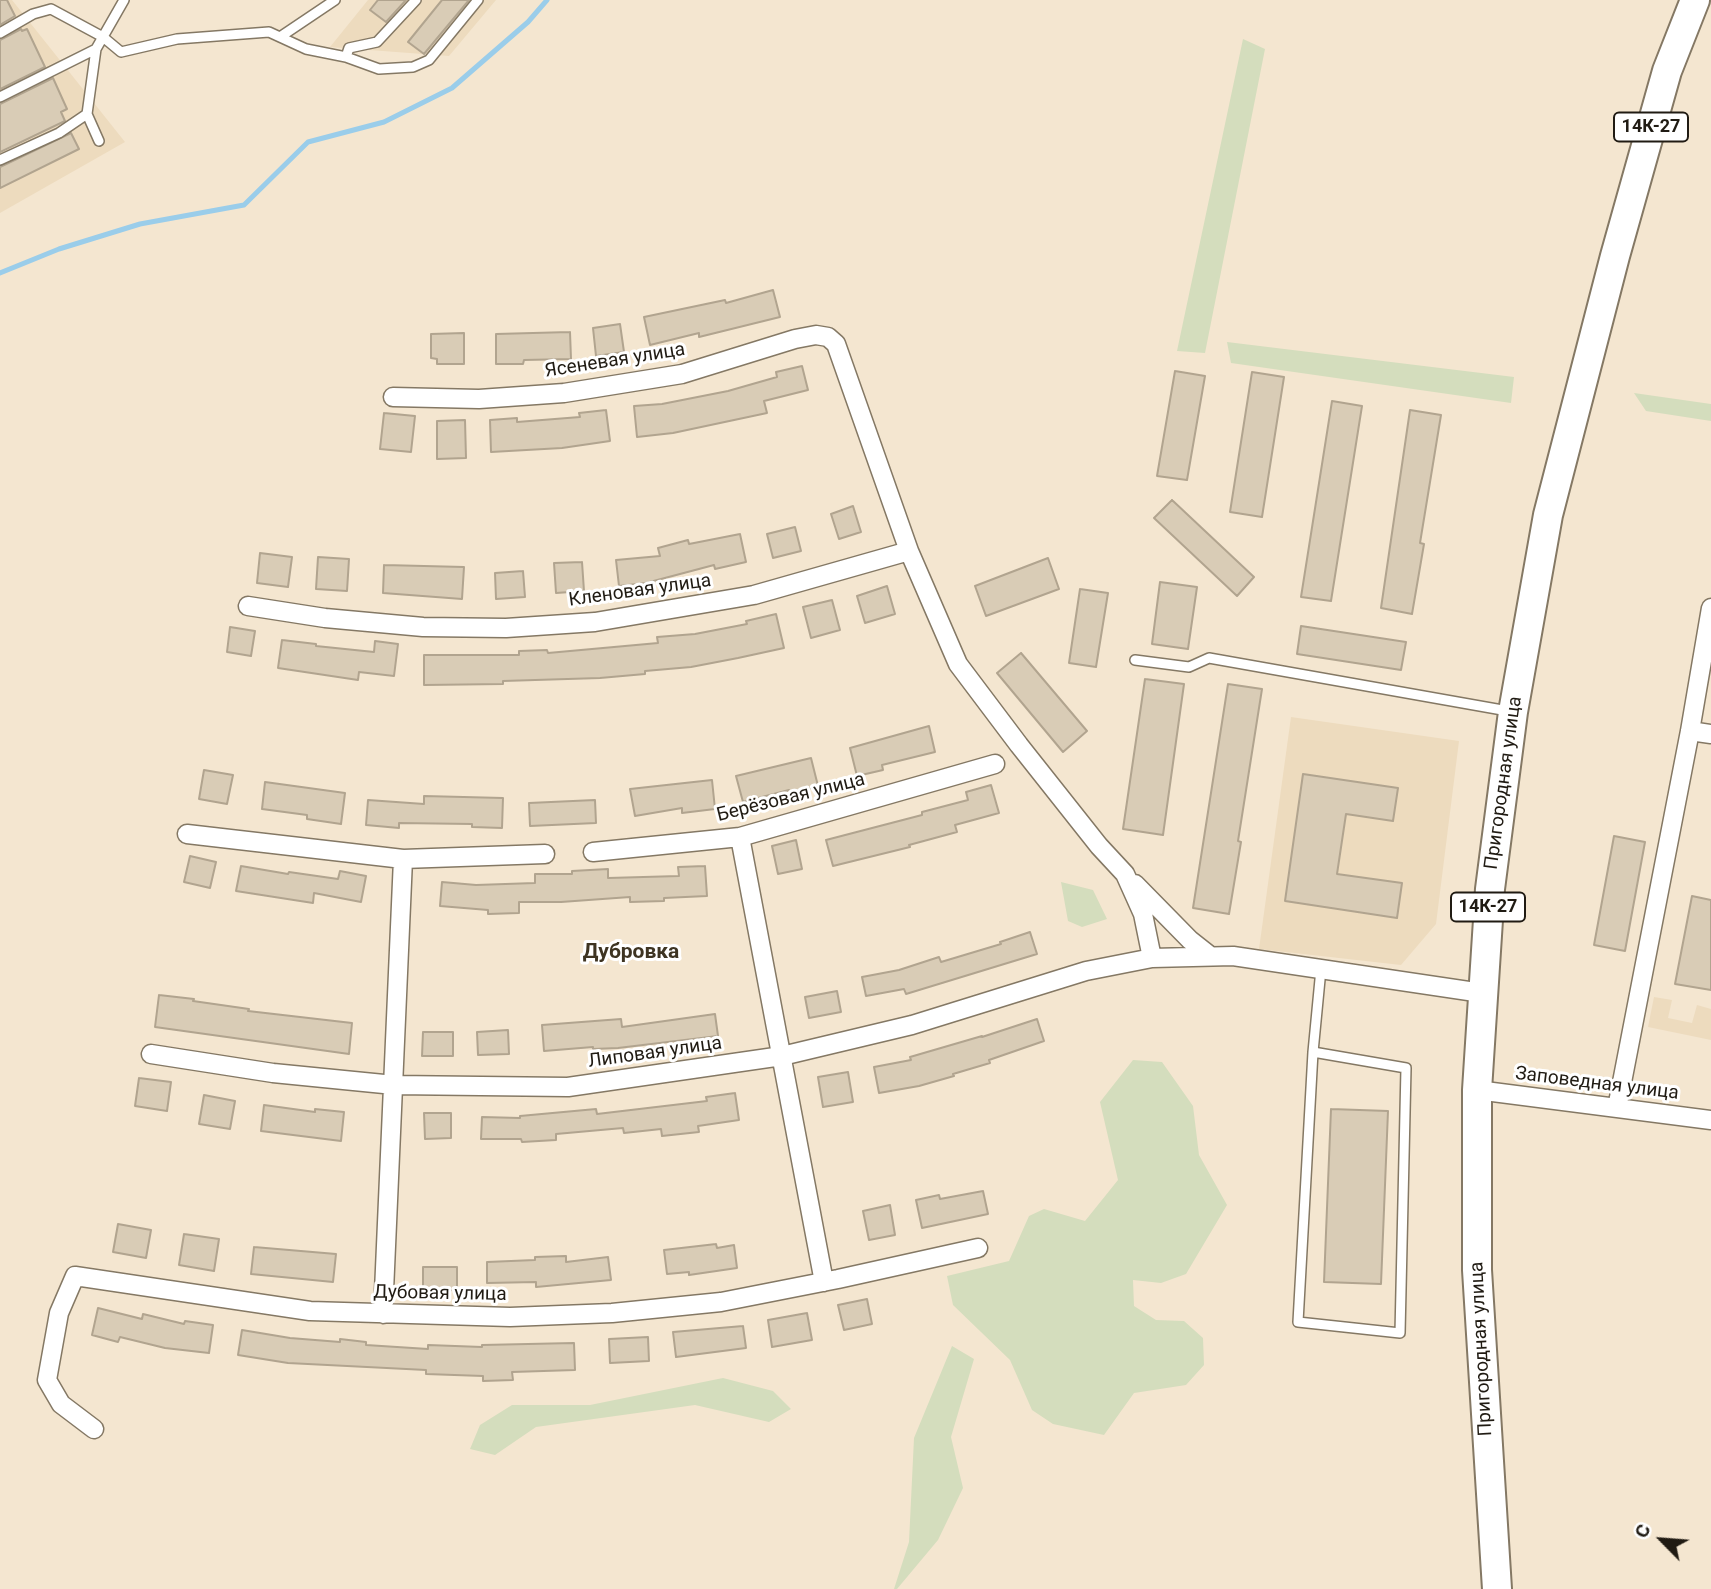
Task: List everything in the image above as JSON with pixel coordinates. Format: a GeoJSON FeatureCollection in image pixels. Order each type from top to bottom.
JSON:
{"type":"FeatureCollection","features":[{"type":"Feature","properties":{"kind":"main road","name":"Пригородная улица"},"geometry":{"type":"LineString","coordinates":[[1497,1589],[1477,1270],[1477,1090],[1490,888],[1513,712],[1548,515],[1615,256],[1667,71],[1695,0]]}},
{"type":"Feature","properties":{"kind":"street","name":"Ясеневая улица"},"geometry":{"type":"LineString","coordinates":[[393,397],[479,399],[564,393],[682,374],[795,340],[816,335],[828,337],[836,344],[909,551]]}},
{"type":"Feature","properties":{"kind":"street","name":"Кленовая улица"},"geometry":{"type":"LineString","coordinates":[[248,606],[325,618],[423,626],[506,628],[595,622],[754,595],[909,551]]}},
{"type":"Feature","properties":{"kind":"street"},"geometry":{"type":"LineString","coordinates":[[909,551],[958,664],[1099,846],[1189,940],[1209,955]]}},
{"type":"Feature","properties":{"kind":"street"},"geometry":{"type":"LineString","coordinates":[[1617,1108],[1711,608]]}},
{"type":"Feature","properties":{"kind":"street"},"geometry":{"type":"LineString","coordinates":[[1690,731],[1711,734]]}},
{"type":"Feature","properties":{"kind":"street","name":"Берёзовая улица"},"geometry":{"type":"LineString","coordinates":[[593,852],[740,837],[995,764]]}},
{"type":"Feature","properties":{"kind":"street"},"geometry":{"type":"LineString","coordinates":[[187,834],[403,859],[545,854]]}},
{"type":"Feature","properties":{"kind":"street"},"geometry":{"type":"LineString","coordinates":[[740,837],[824,1282]]}},
{"type":"Feature","properties":{"kind":"street"},"geometry":{"type":"LineString","coordinates":[[383,1314],[403,859]]}},
{"type":"Feature","properties":{"kind":"street"},"geometry":{"type":"LineString","coordinates":[[1125,874],[1143,914],[1152,958]]}},
{"type":"Feature","properties":{"kind":"street","name":"Липовая улица"},"geometry":{"type":"LineString","coordinates":[[151,1054],[273,1073],[394,1085],[568,1087],[782,1056],[912,1025],[1086,971],[1152,958],[1233,956],[1482,993]]}},
{"type":"Feature","properties":{"kind":"street","name":"Заповедная улица"},"geometry":{"type":"LineString","coordinates":[[1477,1090],[1711,1120]]}},
{"type":"Feature","properties":{"kind":"street","name":"Дубовая улица"},"geometry":{"type":"LineString","coordinates":[[94,1429],[61,1404],[47,1380],[59,1313],[75,1276],[310,1311],[510,1317],[612,1313],[721,1302],[978,1248]]}},
{"type":"Feature","properties":{"kind":"lane"},"geometry":{"type":"LineString","coordinates":[[99,141],[87,114],[96,49],[124,0]]}},
{"type":"Feature","properties":{"kind":"lane"},"geometry":{"type":"LineString","coordinates":[[280,37],[335,0]]}},
{"type":"Feature","properties":{"kind":"lane"},"geometry":{"type":"LineString","coordinates":[[346,57],[349,48],[377,42],[416,0]]}},
{"type":"Feature","properties":{"kind":"lane"},"geometry":{"type":"LineString","coordinates":[[0,33],[33,13],[51,9],[103,37],[121,52],[177,39],[269,32],[306,49],[346,57],[379,69],[413,67],[429,60],[478,0]]}},
{"type":"Feature","properties":{"kind":"lane"},"geometry":{"type":"LineString","coordinates":[[0,97],[96,49]]}},
{"type":"Feature","properties":{"kind":"lane"},"geometry":{"type":"LineString","coordinates":[[0,160],[59,133],[87,114]]}},
{"type":"Feature","properties":{"kind":"lane"},"geometry":{"type":"LineString","coordinates":[[1135,660],[1189,667],[1209,658],[1513,712]]}},
{"type":"Feature","properties":{"kind":"lane"},"geometry":{"type":"LineString","coordinates":[[1313,1052],[1406,1068],[1399,1333],[1298,1322],[1313,1052],[1321,969]]}},
{"type":"Feature","properties":{"kind":"shaded area"},"geometry":{"type":"Polygon","coordinates":[[[0,0],[12,0],[125,142],[0,213],[0,0]]]}},
{"type":"Feature","properties":{"kind":"shaded area"},"geometry":{"type":"Polygon","coordinates":[[[368,0],[496,0],[449,56],[330,47],[368,0]]]}},
{"type":"Feature","properties":{"kind":"shaded area"},"geometry":{"type":"Polygon","coordinates":[[[1291,717],[1459,741],[1436,924],[1401,965],[1259,949],[1291,717]]]}},
{"type":"Feature","properties":{"kind":"shaded area"},"geometry":{"type":"Polygon","coordinates":[[[1654,997],[1672,1000],[1668,1018],[1692,1023],[1697,1005],[1711,1009],[1711,1040],[1648,1027],[1654,997]]]}},
{"type":"Feature","properties":{"kind":"green space"},"geometry":{"type":"Polygon","coordinates":[[[1243,39],[1265,49],[1205,353],[1177,351],[1243,39]]]}},
{"type":"Feature","properties":{"kind":"green space"},"geometry":{"type":"Polygon","coordinates":[[[1227,342],[1514,377],[1511,403],[1231,363],[1227,342]]]}},
{"type":"Feature","properties":{"kind":"green space"},"geometry":{"type":"Polygon","coordinates":[[[1634,393],[1711,404],[1711,421],[1646,411],[1634,393]]]}},
{"type":"Feature","properties":{"kind":"green space"},"geometry":{"type":"Polygon","coordinates":[[[1061,882],[1093,890],[1107,919],[1082,927],[1068,921],[1061,882]]]}},
{"type":"Feature","properties":{"kind":"green space"},"geometry":{"type":"Polygon","coordinates":[[[1133,1060],[1162,1062],[1193,1106],[1199,1155],[1227,1205],[1186,1274],[1161,1283],[1133,1280],[1134,1306],[1156,1320],[1184,1321],[1203,1338],[1204,1365],[1186,1385],[1134,1393],[1104,1435],[1053,1424],[1032,1410],[1010,1360],[953,1305],[947,1276],[1009,1261],[1029,1216],[1044,1209],[1085,1221],[1118,1180],[1100,1102],[1133,1060]]]}},
{"type":"Feature","properties":{"kind":"green space"},"geometry":{"type":"Polygon","coordinates":[[[952,1346],[974,1359],[951,1437],[963,1488],[938,1540],[897,1589],[894,1589],[909,1542],[914,1438],[952,1346]]]}},
{"type":"Feature","properties":{"kind":"green space"},"geometry":{"type":"Polygon","coordinates":[[[723,1378],[773,1391],[791,1409],[769,1422],[695,1405],[536,1427],[495,1455],[470,1449],[480,1425],[512,1405],[590,1405],[723,1378]]]}},
{"type":"Feature","properties":{"kind":"building"},"geometry":{"type":"Polygon","coordinates":[[[0,0],[7,0],[15,16],[0,25],[0,0]]]}},
{"type":"Feature","properties":{"kind":"building"},"geometry":{"type":"Polygon","coordinates":[[[378,0],[406,0],[386,22],[370,10],[378,0]]]}},
{"type":"Feature","properties":{"kind":"building"},"geometry":{"type":"Polygon","coordinates":[[[442,0],[469,0],[424,54],[408,42],[442,0]]]}},
{"type":"Feature","properties":{"kind":"building"},"geometry":{"type":"Polygon","coordinates":[[[21,29],[27,29],[45,67],[0,89],[0,40],[21,29]]]}},
{"type":"Feature","properties":{"kind":"building"},"geometry":{"type":"Polygon","coordinates":[[[53,78],[67,109],[61,112],[65,121],[0,152],[0,104],[53,78]]]}},
{"type":"Feature","properties":{"kind":"building"},"geometry":{"type":"Polygon","coordinates":[[[71,133],[79,149],[0,188],[0,167],[71,133]]]}},
{"type":"Feature","properties":{"kind":"building"},"geometry":{"type":"Polygon","coordinates":[[[773,290],[780,317],[699,337],[699,333],[650,345],[644,317],[725,300],[726,303],[773,290]]]}},
{"type":"Feature","properties":{"kind":"building"},"geometry":{"type":"Polygon","coordinates":[[[620,324],[624,352],[596,356],[593,328],[620,324]]]}},
{"type":"Feature","properties":{"kind":"building"},"geometry":{"type":"Polygon","coordinates":[[[570,332],[571,359],[524,360],[523,364],[496,364],[496,334],[570,332]]]}},
{"type":"Feature","properties":{"kind":"building"},"geometry":{"type":"Polygon","coordinates":[[[464,333],[464,364],[437,364],[437,359],[431,358],[431,334],[464,333]]]}},
{"type":"Feature","properties":{"kind":"building"},"geometry":{"type":"Polygon","coordinates":[[[802,366],[808,390],[764,401],[767,413],[673,433],[637,437],[634,406],[662,404],[728,391],[777,377],[776,372],[802,366]]]}},
{"type":"Feature","properties":{"kind":"building"},"geometry":{"type":"Polygon","coordinates":[[[1175,371],[1205,376],[1187,480],[1157,476],[1175,371]]]}},
{"type":"Feature","properties":{"kind":"building"},"geometry":{"type":"Polygon","coordinates":[[[1252,372],[1284,377],[1262,517],[1230,512],[1252,372]]]}},
{"type":"Feature","properties":{"kind":"building"},"geometry":{"type":"Polygon","coordinates":[[[1332,401],[1362,406],[1331,601],[1301,597],[1332,401]]]}},
{"type":"Feature","properties":{"kind":"building"},"geometry":{"type":"Polygon","coordinates":[[[606,410],[610,441],[562,448],[491,452],[490,420],[517,418],[517,422],[580,417],[579,413],[606,410]]]}},
{"type":"Feature","properties":{"kind":"building"},"geometry":{"type":"Polygon","coordinates":[[[1410,410],[1441,415],[1420,543],[1424,544],[1412,614],[1381,608],[1410,410]]]}},
{"type":"Feature","properties":{"kind":"building"},"geometry":{"type":"Polygon","coordinates":[[[384,413],[415,416],[411,452],[380,449],[384,413]]]}},
{"type":"Feature","properties":{"kind":"building"},"geometry":{"type":"Polygon","coordinates":[[[465,420],[466,458],[437,459],[437,421],[465,420]]]}},
{"type":"Feature","properties":{"kind":"building"},"geometry":{"type":"Polygon","coordinates":[[[1172,500],[1254,577],[1237,596],[1154,518],[1172,500]]]}},
{"type":"Feature","properties":{"kind":"building"},"geometry":{"type":"Polygon","coordinates":[[[853,506],[861,532],[839,539],[831,514],[853,506]]]}},
{"type":"Feature","properties":{"kind":"building"},"geometry":{"type":"Polygon","coordinates":[[[795,527],[801,551],[773,558],[767,534],[795,527]]]}},
{"type":"Feature","properties":{"kind":"building"},"geometry":{"type":"Polygon","coordinates":[[[740,534],[746,562],[715,569],[714,565],[646,583],[619,586],[616,560],[660,556],[658,548],[688,540],[689,544],[740,534]]]}},
{"type":"Feature","properties":{"kind":"building"},"geometry":{"type":"Polygon","coordinates":[[[260,553],[292,557],[288,587],[257,583],[260,553]]]}},
{"type":"Feature","properties":{"kind":"building"},"geometry":{"type":"Polygon","coordinates":[[[318,557],[349,559],[347,591],[316,589],[318,557]]]}},
{"type":"Feature","properties":{"kind":"building"},"geometry":{"type":"Polygon","coordinates":[[[1048,558],[1059,589],[986,616],[975,586],[1048,558]]]}},
{"type":"Feature","properties":{"kind":"building"},"geometry":{"type":"Polygon","coordinates":[[[582,562],[584,591],[556,593],[554,563],[582,562]]]}},
{"type":"Feature","properties":{"kind":"building"},"geometry":{"type":"Polygon","coordinates":[[[384,565],[464,567],[462,599],[383,593],[384,565]]]}},
{"type":"Feature","properties":{"kind":"building"},"geometry":{"type":"Polygon","coordinates":[[[523,571],[525,597],[496,599],[495,573],[523,571]]]}},
{"type":"Feature","properties":{"kind":"building"},"geometry":{"type":"Polygon","coordinates":[[[1160,582],[1197,587],[1188,649],[1152,644],[1160,582]]]}},
{"type":"Feature","properties":{"kind":"building"},"geometry":{"type":"Polygon","coordinates":[[[887,586],[895,614],[865,623],[857,596],[887,586]]]}},
{"type":"Feature","properties":{"kind":"building"},"geometry":{"type":"Polygon","coordinates":[[[1080,589],[1108,593],[1096,667],[1069,663],[1080,589]]]}},
{"type":"Feature","properties":{"kind":"building"},"geometry":{"type":"Polygon","coordinates":[[[832,600],[840,630],[811,638],[803,607],[832,600]]]}},
{"type":"Feature","properties":{"kind":"building"},"geometry":{"type":"Polygon","coordinates":[[[776,614],[784,648],[738,658],[691,667],[645,671],[645,674],[600,678],[503,681],[503,684],[424,685],[424,655],[519,655],[519,651],[547,650],[548,653],[658,643],[657,637],[695,634],[747,624],[746,621],[776,614]]]}},
{"type":"Feature","properties":{"kind":"building"},"geometry":{"type":"Polygon","coordinates":[[[1301,626],[1406,642],[1401,670],[1297,654],[1301,626]]]}},
{"type":"Feature","properties":{"kind":"building"},"geometry":{"type":"Polygon","coordinates":[[[230,627],[255,631],[251,656],[227,652],[230,627]]]}},
{"type":"Feature","properties":{"kind":"building"},"geometry":{"type":"Polygon","coordinates":[[[282,640],[374,652],[375,641],[398,644],[394,676],[359,672],[358,680],[278,668],[282,640]]]}},
{"type":"Feature","properties":{"kind":"building"},"geometry":{"type":"Polygon","coordinates":[[[1021,653],[1087,731],[1063,752],[997,673],[1021,653]]]}},
{"type":"Feature","properties":{"kind":"building"},"geometry":{"type":"Polygon","coordinates":[[[1145,679],[1184,684],[1163,835],[1123,829],[1145,679]]]}},
{"type":"Feature","properties":{"kind":"building"},"geometry":{"type":"Polygon","coordinates":[[[1228,684],[1262,689],[1229,914],[1193,908],[1228,684]]]}},
{"type":"Feature","properties":{"kind":"building"},"geometry":{"type":"Polygon","coordinates":[[[929,726],[935,752],[882,765],[883,770],[857,776],[850,748],[929,726]]]}},
{"type":"Feature","properties":{"kind":"building"},"geometry":{"type":"Polygon","coordinates":[[[811,758],[818,786],[789,794],[789,790],[743,802],[736,776],[811,758]]]}},
{"type":"Feature","properties":{"kind":"building"},"geometry":{"type":"Polygon","coordinates":[[[204,770],[233,775],[227,804],[199,799],[204,770]]]}},
{"type":"Feature","properties":{"kind":"building"},"geometry":{"type":"Polygon","coordinates":[[[1303,774],[1398,788],[1393,821],[1346,814],[1337,874],[1402,883],[1397,918],[1285,901],[1303,774]]]}},
{"type":"Feature","properties":{"kind":"building"},"geometry":{"type":"Polygon","coordinates":[[[712,780],[715,809],[682,813],[682,808],[635,816],[630,789],[712,780]]]}},
{"type":"Feature","properties":{"kind":"building"},"geometry":{"type":"Polygon","coordinates":[[[265,782],[345,793],[341,824],[307,819],[307,815],[262,809],[265,782]]]}},
{"type":"Feature","properties":{"kind":"building"},"geometry":{"type":"Polygon","coordinates":[[[991,785],[999,813],[955,825],[957,832],[833,866],[826,840],[968,800],[966,792],[991,785]]]}},
{"type":"Feature","properties":{"kind":"building"},"geometry":{"type":"Polygon","coordinates":[[[424,796],[503,798],[502,828],[472,827],[472,824],[399,823],[399,828],[366,825],[368,800],[424,804],[424,796]]]}},
{"type":"Feature","properties":{"kind":"building"},"geometry":{"type":"Polygon","coordinates":[[[595,800],[596,823],[530,826],[529,803],[595,800]]]}},
{"type":"Feature","properties":{"kind":"building"},"geometry":{"type":"Polygon","coordinates":[[[1614,836],[1645,842],[1625,951],[1594,945],[1614,836]]]}},
{"type":"Feature","properties":{"kind":"building"},"geometry":{"type":"Polygon","coordinates":[[[796,840],[802,869],[778,874],[772,846],[796,840]]]}},
{"type":"Feature","properties":{"kind":"building"},"geometry":{"type":"Polygon","coordinates":[[[190,856],[216,862],[210,888],[184,882],[190,856]]]}},
{"type":"Feature","properties":{"kind":"building"},"geometry":{"type":"Polygon","coordinates":[[[241,866],[338,879],[340,871],[366,876],[361,902],[314,893],[313,903],[236,891],[241,866]]]}},
{"type":"Feature","properties":{"kind":"building"},"geometry":{"type":"Polygon","coordinates":[[[705,866],[707,896],[664,898],[664,901],[630,902],[630,897],[519,902],[519,913],[488,914],[488,910],[440,906],[442,882],[476,885],[535,883],[535,874],[572,874],[572,871],[608,869],[608,878],[679,876],[678,867],[705,866]]]}},
{"type":"Feature","properties":{"kind":"building"},"geometry":{"type":"Polygon","coordinates":[[[1692,896],[1711,900],[1711,990],[1675,984],[1692,896]]]}},
{"type":"Feature","properties":{"kind":"building"},"geometry":{"type":"Polygon","coordinates":[[[1030,932],[1037,954],[906,994],[904,989],[866,996],[862,977],[899,970],[939,957],[941,962],[1001,944],[1000,942],[1030,932]]]}},
{"type":"Feature","properties":{"kind":"building"},"geometry":{"type":"Polygon","coordinates":[[[837,991],[841,1012],[809,1018],[805,997],[837,991]]]}},
{"type":"Feature","properties":{"kind":"building"},"geometry":{"type":"Polygon","coordinates":[[[159,995],[194,999],[193,1001],[249,1009],[248,1011],[352,1023],[349,1054],[155,1027],[159,995]]]}},
{"type":"Feature","properties":{"kind":"building"},"geometry":{"type":"Polygon","coordinates":[[[715,1014],[718,1036],[618,1048],[544,1051],[542,1025],[621,1019],[622,1027],[715,1014]]]}},
{"type":"Feature","properties":{"kind":"building"},"geometry":{"type":"Polygon","coordinates":[[[1037,1019],[1044,1041],[989,1060],[990,1063],[953,1074],[954,1076],[879,1093],[874,1067],[911,1060],[910,1057],[1037,1019]]]}},
{"type":"Feature","properties":{"kind":"building"},"geometry":{"type":"Polygon","coordinates":[[[508,1030],[509,1054],[478,1055],[477,1032],[508,1030]]]}},
{"type":"Feature","properties":{"kind":"building"},"geometry":{"type":"Polygon","coordinates":[[[423,1032],[453,1032],[453,1056],[422,1056],[423,1032]]]}},
{"type":"Feature","properties":{"kind":"building"},"geometry":{"type":"Polygon","coordinates":[[[848,1072],[853,1102],[823,1107],[818,1077],[848,1072]]]}},
{"type":"Feature","properties":{"kind":"building"},"geometry":{"type":"Polygon","coordinates":[[[139,1078],[171,1082],[167,1111],[135,1106],[139,1078]]]}},
{"type":"Feature","properties":{"kind":"building"},"geometry":{"type":"Polygon","coordinates":[[[735,1093],[739,1120],[698,1126],[699,1132],[662,1136],[661,1129],[624,1133],[623,1128],[556,1134],[556,1140],[522,1142],[521,1139],[481,1139],[482,1117],[520,1118],[596,1109],[597,1114],[707,1101],[706,1097],[735,1093]]]}},
{"type":"Feature","properties":{"kind":"building"},"geometry":{"type":"Polygon","coordinates":[[[204,1095],[235,1101],[230,1129],[199,1124],[204,1095]]]}},
{"type":"Feature","properties":{"kind":"building"},"geometry":{"type":"Polygon","coordinates":[[[264,1105],[315,1112],[315,1109],[344,1112],[341,1141],[261,1131],[264,1105]]]}},
{"type":"Feature","properties":{"kind":"building"},"geometry":{"type":"Polygon","coordinates":[[[1331,1109],[1388,1111],[1381,1284],[1324,1282],[1331,1109]]]}},
{"type":"Feature","properties":{"kind":"building"},"geometry":{"type":"Polygon","coordinates":[[[424,1113],[451,1113],[451,1138],[425,1139],[424,1113]]]}},
{"type":"Feature","properties":{"kind":"building"},"geometry":{"type":"Polygon","coordinates":[[[983,1191],[988,1214],[922,1228],[916,1200],[939,1195],[940,1199],[983,1191]]]}},
{"type":"Feature","properties":{"kind":"building"},"geometry":{"type":"Polygon","coordinates":[[[890,1205],[895,1235],[869,1240],[863,1211],[890,1205]]]}},
{"type":"Feature","properties":{"kind":"building"},"geometry":{"type":"Polygon","coordinates":[[[118,1224],[151,1230],[146,1258],[113,1252],[118,1224]]]}},
{"type":"Feature","properties":{"kind":"building"},"geometry":{"type":"Polygon","coordinates":[[[184,1234],[219,1239],[214,1271],[179,1265],[184,1234]]]}},
{"type":"Feature","properties":{"kind":"building"},"geometry":{"type":"Polygon","coordinates":[[[716,1244],[717,1248],[734,1245],[737,1268],[689,1275],[689,1272],[667,1274],[664,1250],[716,1244]]]}},
{"type":"Feature","properties":{"kind":"building"},"geometry":{"type":"Polygon","coordinates":[[[254,1247],[336,1254],[333,1282],[251,1274],[254,1247]]]}},
{"type":"Feature","properties":{"kind":"building"},"geometry":{"type":"Polygon","coordinates":[[[566,1256],[566,1262],[608,1257],[611,1280],[536,1287],[536,1282],[487,1283],[487,1262],[566,1256]]]}},
{"type":"Feature","properties":{"kind":"building"},"geometry":{"type":"Polygon","coordinates":[[[423,1267],[457,1267],[457,1290],[423,1291],[423,1267]]]}},
{"type":"Feature","properties":{"kind":"building"},"geometry":{"type":"Polygon","coordinates":[[[867,1299],[872,1324],[844,1330],[838,1305],[867,1299]]]}},
{"type":"Feature","properties":{"kind":"building"},"geometry":{"type":"Polygon","coordinates":[[[98,1308],[142,1319],[143,1314],[184,1324],[185,1321],[213,1325],[209,1353],[165,1348],[120,1337],[118,1342],[92,1335],[98,1308]]]}},
{"type":"Feature","properties":{"kind":"building"},"geometry":{"type":"Polygon","coordinates":[[[807,1313],[812,1340],[772,1347],[768,1320],[807,1313]]]}},
{"type":"Feature","properties":{"kind":"building"},"geometry":{"type":"Polygon","coordinates":[[[743,1326],[746,1348],[676,1357],[673,1332],[743,1326]]]}},
{"type":"Feature","properties":{"kind":"building"},"geometry":{"type":"Polygon","coordinates":[[[242,1330],[290,1338],[340,1342],[340,1339],[366,1342],[366,1345],[428,1349],[428,1345],[482,1347],[574,1343],[575,1370],[512,1372],[513,1380],[483,1381],[483,1376],[426,1374],[426,1370],[288,1363],[238,1355],[242,1330]]]}},
{"type":"Feature","properties":{"kind":"building"},"geometry":{"type":"Polygon","coordinates":[[[648,1337],[649,1361],[610,1363],[609,1339],[648,1337]]]}},
{"type":"Feature","properties":{"kind":"waterway"},"geometry":{"type":"LineString","coordinates":[[0,273],[59,249],[140,224],[244,205],[308,142],[384,122],[452,88],[528,22],[547,0]]}},
{"type":"Feature","properties":{"kind":"district","name":"Дубровка"},"geometry":{"type":"Point","coordinates":[631,953]}}]}
